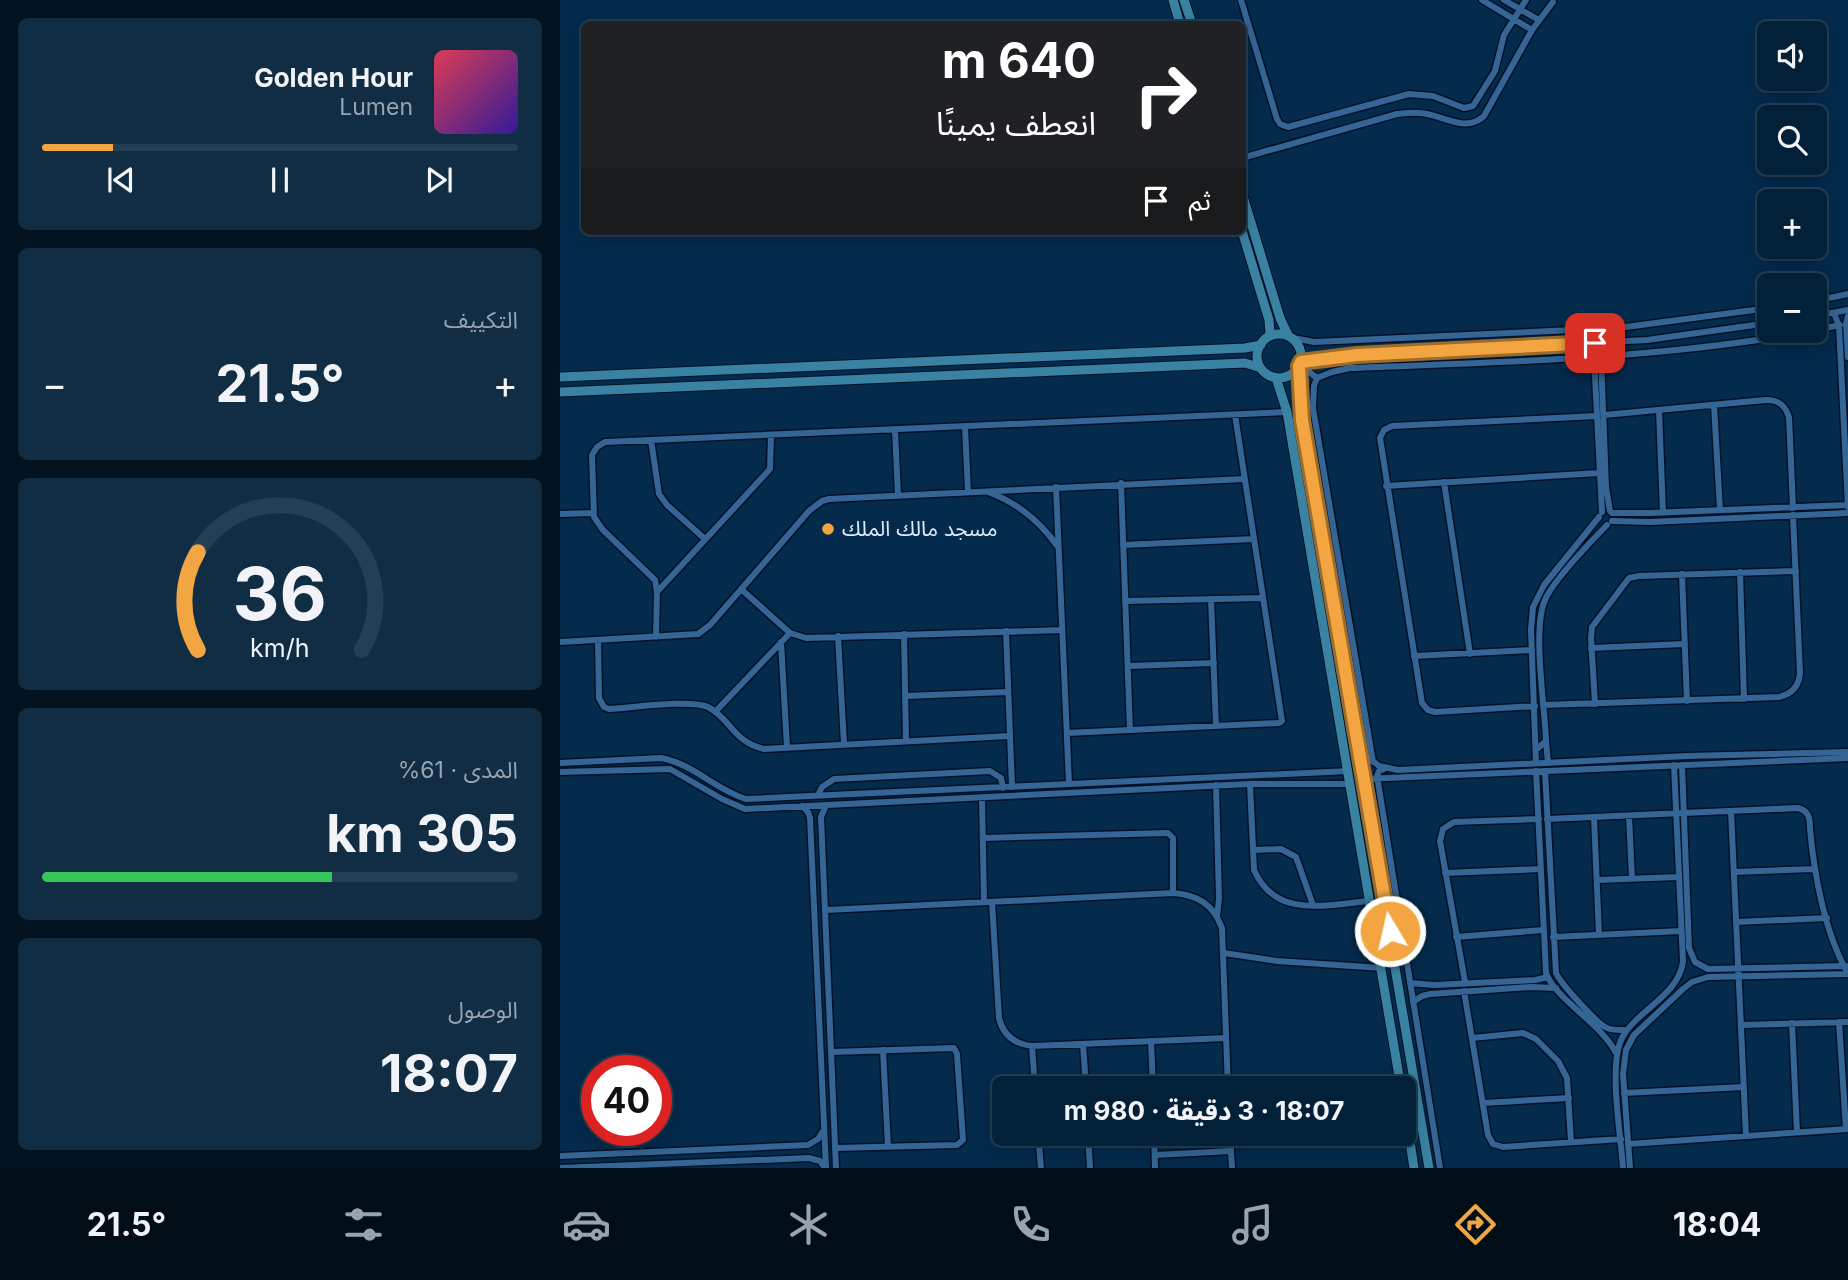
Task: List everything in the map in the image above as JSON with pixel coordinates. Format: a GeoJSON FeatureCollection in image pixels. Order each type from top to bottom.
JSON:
{"type":"FeatureCollection","features":[{"type":"Feature","properties":{"kind":"street"},"geometry":{"type":"LineString","coordinates":[[1173,0],[1179,21]]}},
{"type":"Feature","properties":{"kind":"street"},"geometry":{"type":"LineString","coordinates":[[1185,0],[1191,21]]}},
{"type":"Feature","properties":{"kind":"street"},"geometry":{"type":"LineString","coordinates":[[1241,0],[1277,119],[1280,124],[1288,127],[1409,94],[1433,96],[1461,107],[1473,106],[1495,71],[1504,35],[1526,0]]}},
{"type":"Feature","properties":{"kind":"street"},"geometry":{"type":"LineString","coordinates":[[1482,0],[1532,30]]}},
{"type":"Feature","properties":{"kind":"street"},"geometry":{"type":"LineString","coordinates":[[1504,0],[1539,20]]}},
{"type":"Feature","properties":{"kind":"street"},"geometry":{"type":"LineString","coordinates":[[1246,157],[1397,114],[1421,113],[1461,124],[1476,123],[1485,116],[1532,30],[1553,2]]}},
{"type":"Feature","properties":{"kind":"street"},"geometry":{"type":"LineString","coordinates":[[1246,206],[1282,324],[1301,349],[1302,420],[1429,1168]]}},
{"type":"Feature","properties":{"kind":"street"},"geometry":{"type":"LineString","coordinates":[[1243,235],[1262,293],[1270,335]]}},
{"type":"Feature","properties":{"kind":"street"},"geometry":{"type":"LineString","coordinates":[[1262,293],[1272,289]]}},
{"type":"Feature","properties":{"kind":"street"},"geometry":{"type":"LineString","coordinates":[[1827,298],[1848,294]]}},
{"type":"Feature","properties":{"kind":"street"},"geometry":{"type":"LineString","coordinates":[[1258,366],[1257,356],[1261,345],[1270,335],[1279,333],[1314,342],[1618,328],[1757,309]]}},
{"type":"Feature","properties":{"kind":"street"},"geometry":{"type":"LineString","coordinates":[[1827,314],[1848,310]]}},
{"type":"Feature","properties":{"kind":"street"},"geometry":{"type":"LineString","coordinates":[[1834,313],[1845,323],[1848,357]]}},
{"type":"Feature","properties":{"kind":"street"},"geometry":{"type":"LineString","coordinates":[[1827,328],[1845,323]]}},
{"type":"Feature","properties":{"kind":"street"},"geometry":{"type":"LineString","coordinates":[[1598,356],[1601,522],[1650,522],[1848,508],[1845,323]]}},
{"type":"Feature","properties":{"kind":"street"},"geometry":{"type":"LineString","coordinates":[[560,392],[1241,363],[1258,366],[1276,378],[1289,376],[1300,365],[1357,355],[1647,340],[1757,325]]}},
{"type":"Feature","properties":{"kind":"street"},"geometry":{"type":"LineString","coordinates":[[1356,339],[1357,355]]}},
{"type":"Feature","properties":{"kind":"street"},"geometry":{"type":"LineString","coordinates":[[1373,762],[1313,408],[1317,378],[1350,368],[1598,356],[1707,347],[1757,340]]}},
{"type":"Feature","properties":{"kind":"street"},"geometry":{"type":"LineString","coordinates":[[560,377],[1261,345]]}},
{"type":"Feature","properties":{"kind":"street"},"geometry":{"type":"LineString","coordinates":[[1300,365],[1317,378]]}},
{"type":"Feature","properties":{"kind":"street"},"geometry":{"type":"LineString","coordinates":[[712,370],[713,386]]}},
{"type":"Feature","properties":{"kind":"street"},"geometry":{"type":"LineString","coordinates":[[1276,378],[1287,412],[1399,1076]]}},
{"type":"Feature","properties":{"kind":"street"},"geometry":{"type":"LineString","coordinates":[[1535,706],[1432,712],[1422,703],[1380,442],[1384,430],[1392,426],[1600,416],[1772,399],[1783,405],[1788,417],[1800,673],[1798,683],[1785,696],[1544,705]]}},
{"type":"Feature","properties":{"kind":"street"},"geometry":{"type":"LineString","coordinates":[[1714,404],[1720,510]]}},
{"type":"Feature","properties":{"kind":"street"},"geometry":{"type":"LineString","coordinates":[[1659,410],[1663,513]]}},
{"type":"Feature","properties":{"kind":"street"},"geometry":{"type":"LineString","coordinates":[[656,637],[657,592],[651,575],[603,530],[593,513],[591,460],[594,451],[605,442],[1287,412]]}},
{"type":"Feature","properties":{"kind":"street"},"geometry":{"type":"LineString","coordinates":[[1067,733],[1279,723],[1283,719],[1235,415]]}},
{"type":"Feature","properties":{"kind":"street"},"geometry":{"type":"LineString","coordinates":[[1548,763],[1539,629],[1542,608],[1551,590],[1609,523],[1611,512],[1600,416]]}},
{"type":"Feature","properties":{"kind":"street"},"geometry":{"type":"LineString","coordinates":[[965,427],[968,492]]}},
{"type":"Feature","properties":{"kind":"street"},"geometry":{"type":"LineString","coordinates":[[895,430],[898,495]]}},
{"type":"Feature","properties":{"kind":"street"},"geometry":{"type":"LineString","coordinates":[[657,592],[771,469],[771,435]]}},
{"type":"Feature","properties":{"kind":"street"},"geometry":{"type":"LineString","coordinates":[[651,440],[659,494],[667,505],[705,539]]}},
{"type":"Feature","properties":{"kind":"street"},"geometry":{"type":"LineString","coordinates":[[1387,486],[1599,473]]}},
{"type":"Feature","properties":{"kind":"street"},"geometry":{"type":"LineString","coordinates":[[560,642],[691,636],[704,630],[809,511],[821,501],[829,499],[1244,479]]}},
{"type":"Feature","properties":{"kind":"street"},"geometry":{"type":"LineString","coordinates":[[1444,482],[1470,654]]}},
{"type":"Feature","properties":{"kind":"street"},"geometry":{"type":"LineString","coordinates":[[1121,483],[1130,730]]}},
{"type":"Feature","properties":{"kind":"street"},"geometry":{"type":"LineString","coordinates":[[1056,486],[1069,784]]}},
{"type":"Feature","properties":{"kind":"street"},"geometry":{"type":"LineString","coordinates":[[986,491],[1008,500],[1028,513],[1059,549]]}},
{"type":"Feature","properties":{"kind":"street"},"geometry":{"type":"LineString","coordinates":[[1623,1168],[1616,1053],[1602,1032],[1548,977],[1536,767],[1531,614],[1539,592],[1600,514],[1720,510],[1793,511]]}},
{"type":"Feature","properties":{"kind":"street"},"geometry":{"type":"LineString","coordinates":[[560,514],[593,513]]}},
{"type":"Feature","properties":{"kind":"street"},"geometry":{"type":"LineString","coordinates":[[1123,545],[1254,539]]}},
{"type":"Feature","properties":{"kind":"street"},"geometry":{"type":"LineString","coordinates":[[1595,704],[1591,632],[1595,622],[1625,581],[1634,576],[1796,570]]}},
{"type":"Feature","properties":{"kind":"street"},"geometry":{"type":"LineString","coordinates":[[1740,572],[1744,699]]}},
{"type":"Feature","properties":{"kind":"street"},"geometry":{"type":"LineString","coordinates":[[1682,574],[1687,701]]}},
{"type":"Feature","properties":{"kind":"street"},"geometry":{"type":"LineString","coordinates":[[741,589],[790,633],[806,638],[1062,629]]}},
{"type":"Feature","properties":{"kind":"street"},"geometry":{"type":"LineString","coordinates":[[1125,601],[1263,598]]}},
{"type":"Feature","properties":{"kind":"street"},"geometry":{"type":"LineString","coordinates":[[1211,599],[1216,726]]}},
{"type":"Feature","properties":{"kind":"street"},"geometry":{"type":"LineString","coordinates":[[1006,631],[1009,736],[1007,788]]}},
{"type":"Feature","properties":{"kind":"street"},"geometry":{"type":"LineString","coordinates":[[715,712],[790,633]]}},
{"type":"Feature","properties":{"kind":"street"},"geometry":{"type":"LineString","coordinates":[[904,634],[906,741]]}},
{"type":"Feature","properties":{"kind":"street"},"geometry":{"type":"LineString","coordinates":[[838,636],[844,744]]}},
{"type":"Feature","properties":{"kind":"street"},"geometry":{"type":"LineString","coordinates":[[598,640],[599,698],[604,707],[609,709],[692,704],[707,707],[743,742],[753,747],[764,749],[1009,736]]}},
{"type":"Feature","properties":{"kind":"street"},"geometry":{"type":"LineString","coordinates":[[781,642],[787,747]]}},
{"type":"Feature","properties":{"kind":"street"},"geometry":{"type":"LineString","coordinates":[[1591,648],[1685,644]]}},
{"type":"Feature","properties":{"kind":"street"},"geometry":{"type":"LineString","coordinates":[[1414,656],[1532,650]]}},
{"type":"Feature","properties":{"kind":"street"},"geometry":{"type":"LineString","coordinates":[[1128,666],[1214,663]]}},
{"type":"Feature","properties":{"kind":"street"},"geometry":{"type":"LineString","coordinates":[[905,696],[1008,692]]}},
{"type":"Feature","properties":{"kind":"street"},"geometry":{"type":"LineString","coordinates":[[1537,749],[1546,741]]}},
{"type":"Feature","properties":{"kind":"street"},"geometry":{"type":"LineString","coordinates":[[1358,749],[1384,769],[1483,770]]}},
{"type":"Feature","properties":{"kind":"street"},"geometry":{"type":"LineString","coordinates":[[1364,779],[1536,767],[1548,763],[1848,752]]}},
{"type":"Feature","properties":{"kind":"street"},"geometry":{"type":"LineString","coordinates":[[560,772],[661,758],[695,769],[719,788],[746,799],[1349,771]]}},
{"type":"Feature","properties":{"kind":"street"},"geometry":{"type":"LineString","coordinates":[[1536,767],[1545,771],[1848,758]]}},
{"type":"Feature","properties":{"kind":"street"},"geometry":{"type":"LineString","coordinates":[[1615,760],[1615,768]]}},
{"type":"Feature","properties":{"kind":"street"},"geometry":{"type":"LineString","coordinates":[[561,761],[670,769],[745,809],[1216,785],[1315,782],[1351,784]]}},
{"type":"Feature","properties":{"kind":"street"},"geometry":{"type":"LineString","coordinates":[[1547,819],[1629,816],[1680,813],[1798,808],[1803,810],[1810,818],[1814,869],[1827,918],[1848,974],[1738,973],[1708,970],[1698,965],[1691,955],[1680,813],[1678,765]]}},
{"type":"Feature","properties":{"kind":"street"},"geometry":{"type":"LineString","coordinates":[[1384,769],[1378,773],[1377,778],[1440,1168]]}},
{"type":"Feature","properties":{"kind":"street"},"geometry":{"type":"LineString","coordinates":[[818,795],[822,787],[834,779],[990,771],[1002,778],[1007,788]]}},
{"type":"Feature","properties":{"kind":"street"},"geometry":{"type":"LineString","coordinates":[[1545,771],[1555,968],[1561,981],[1602,1025],[1616,1030],[1628,1030]]}},
{"type":"Feature","properties":{"kind":"street"},"geometry":{"type":"LineString","coordinates":[[1315,774],[1315,782]]}},
{"type":"Feature","properties":{"kind":"street"},"geometry":{"type":"LineString","coordinates":[[1250,784],[1254,870],[1268,893],[1279,901],[1292,905],[1371,901]]}},
{"type":"Feature","properties":{"kind":"street"},"geometry":{"type":"LineString","coordinates":[[1216,785],[1219,899],[1217,916]]}},
{"type":"Feature","properties":{"kind":"street"},"geometry":{"type":"LineString","coordinates":[[957,789],[957,798]]}},
{"type":"Feature","properties":{"kind":"street"},"geometry":{"type":"LineString","coordinates":[[982,797],[999,1022],[1006,1035],[1014,1041],[1032,1046],[1226,1038]]}},
{"type":"Feature","properties":{"kind":"street"},"geometry":{"type":"LineString","coordinates":[[826,805],[821,817],[836,1168]]}},
{"type":"Feature","properties":{"kind":"street"},"geometry":{"type":"LineString","coordinates":[[802,806],[810,818],[825,1168]]}},
{"type":"Feature","properties":{"kind":"street"},"geometry":{"type":"LineString","coordinates":[[1731,811],[1746,1136]]}},
{"type":"Feature","properties":{"kind":"street"},"geometry":{"type":"LineString","coordinates":[[1616,1053],[1628,1030],[1679,976],[1683,962],[1679,877],[1680,813]]}},
{"type":"Feature","properties":{"kind":"street"},"geometry":{"type":"LineString","coordinates":[[1629,816],[1632,878]]}},
{"type":"Feature","properties":{"kind":"street"},"geometry":{"type":"LineString","coordinates":[[1594,817],[1599,935]]}},
{"type":"Feature","properties":{"kind":"street"},"geometry":{"type":"LineString","coordinates":[[1465,982],[1444,873],[1440,837],[1443,829],[1450,823],[1539,819]]}},
{"type":"Feature","properties":{"kind":"street"},"geometry":{"type":"LineString","coordinates":[[983,838],[1168,833],[1173,838],[1173,893]]}},
{"type":"Feature","properties":{"kind":"street"},"geometry":{"type":"LineString","coordinates":[[1253,850],[1281,849],[1296,857],[1313,905]]}},
{"type":"Feature","properties":{"kind":"street"},"geometry":{"type":"LineString","coordinates":[[1444,873],[1541,869]]}},
{"type":"Feature","properties":{"kind":"street"},"geometry":{"type":"LineString","coordinates":[[1734,872],[1814,869]]}},
{"type":"Feature","properties":{"kind":"street"},"geometry":{"type":"LineString","coordinates":[[1597,880],[1679,877]]}},
{"type":"Feature","properties":{"kind":"street"},"geometry":{"type":"LineString","coordinates":[[826,910],[1188,894],[1210,906],[1222,928],[1228,1076]]}},
{"type":"Feature","properties":{"kind":"street"},"geometry":{"type":"LineString","coordinates":[[1736,922],[1827,918]]}},
{"type":"Feature","properties":{"kind":"street"},"geometry":{"type":"LineString","coordinates":[[1456,937],[1544,930]]}},
{"type":"Feature","properties":{"kind":"street"},"geometry":{"type":"LineString","coordinates":[[1553,937],[1681,932]]}},
{"type":"Feature","properties":{"kind":"street"},"geometry":{"type":"LineString","coordinates":[[1224,953],[1277,961],[1381,963],[1394,957]]}},
{"type":"Feature","properties":{"kind":"street"},"geometry":{"type":"LineString","coordinates":[[1630,1168],[1623,1058],[1629,1042],[1640,1030],[1692,982],[1708,977],[1846,966]]}},
{"type":"Feature","properties":{"kind":"street"},"geometry":{"type":"LineString","coordinates":[[1413,1002],[1426,995],[1548,977]]}},
{"type":"Feature","properties":{"kind":"street"},"geometry":{"type":"LineString","coordinates":[[1410,983],[1425,985],[1465,982],[1556,988]]}},
{"type":"Feature","properties":{"kind":"street"},"geometry":{"type":"LineString","coordinates":[[1425,985],[1426,995]]}},
{"type":"Feature","properties":{"kind":"street"},"geometry":{"type":"LineString","coordinates":[[1464,991],[1489,1138],[1495,1145],[1503,1147],[1621,1139]]}},
{"type":"Feature","properties":{"kind":"street"},"geometry":{"type":"LineString","coordinates":[[1628,1144],[1847,1129],[1839,1022]]}},
{"type":"Feature","properties":{"kind":"street"},"geometry":{"type":"LineString","coordinates":[[1741,1025],[1848,1022]]}},
{"type":"Feature","properties":{"kind":"street"},"geometry":{"type":"LineString","coordinates":[[1792,1023],[1797,1132]]}},
{"type":"Feature","properties":{"kind":"street"},"geometry":{"type":"LineString","coordinates":[[1472,1038],[1514,1032],[1532,1036],[1564,1069],[1569,1098],[1571,1142]]}},
{"type":"Feature","properties":{"kind":"street"},"geometry":{"type":"LineString","coordinates":[[1151,1041],[1152,1076]]}},
{"type":"Feature","properties":{"kind":"street"},"geometry":{"type":"LineString","coordinates":[[1083,1044],[1085,1076]]}},
{"type":"Feature","properties":{"kind":"street"},"geometry":{"type":"LineString","coordinates":[[1032,1046],[1034,1076]]}},
{"type":"Feature","properties":{"kind":"street"},"geometry":{"type":"LineString","coordinates":[[832,1052],[954,1048],[957,1054],[963,1140],[960,1144],[835,1149]]}},
{"type":"Feature","properties":{"kind":"street"},"geometry":{"type":"LineString","coordinates":[[883,1050],[888,1147]]}},
{"type":"Feature","properties":{"kind":"street"},"geometry":{"type":"LineString","coordinates":[[1624,1093],[1744,1087]]}},
{"type":"Feature","properties":{"kind":"street"},"geometry":{"type":"LineString","coordinates":[[1483,1103],[1569,1098]]}},
{"type":"Feature","properties":{"kind":"street"},"geometry":{"type":"LineString","coordinates":[[560,1156],[808,1145],[818,1139],[824,1129]]}},
{"type":"Feature","properties":{"kind":"street"},"geometry":{"type":"LineString","coordinates":[[1039,1146],[1041,1168]]}},
{"type":"Feature","properties":{"kind":"street"},"geometry":{"type":"LineString","coordinates":[[1089,1146],[1090,1168]]}},
{"type":"Feature","properties":{"kind":"street"},"geometry":{"type":"LineString","coordinates":[[1155,1146],[1156,1168]]}},
{"type":"Feature","properties":{"kind":"street"},"geometry":{"type":"LineString","coordinates":[[1231,1146],[1232,1168]]}},
{"type":"Feature","properties":{"kind":"street"},"geometry":{"type":"LineString","coordinates":[[1411,1146],[1414,1168]]}},
{"type":"Feature","properties":{"kind":"street"},"geometry":{"type":"LineString","coordinates":[[755,1147],[755,1160]]}},
{"type":"Feature","properties":{"kind":"street"},"geometry":{"type":"LineString","coordinates":[[1155,1155],[1231,1152]]}},
{"type":"Feature","properties":{"kind":"street"},"geometry":{"type":"LineString","coordinates":[[560,1168],[665,1166],[809,1158],[820,1161],[825,1168]]}},
{"type":"Feature","properties":{"kind":"place","name":"مسجد مالك الملك"},"geometry":{"type":"Point","coordinates":[828,529]}},
{"type":"Feature","properties":{"kind":"route"},"geometry":{"type":"LineString","coordinates":[[1390,931],[1302,420],[1299,366],[1301,362],[1357,355],[1595,343]]}}]}
